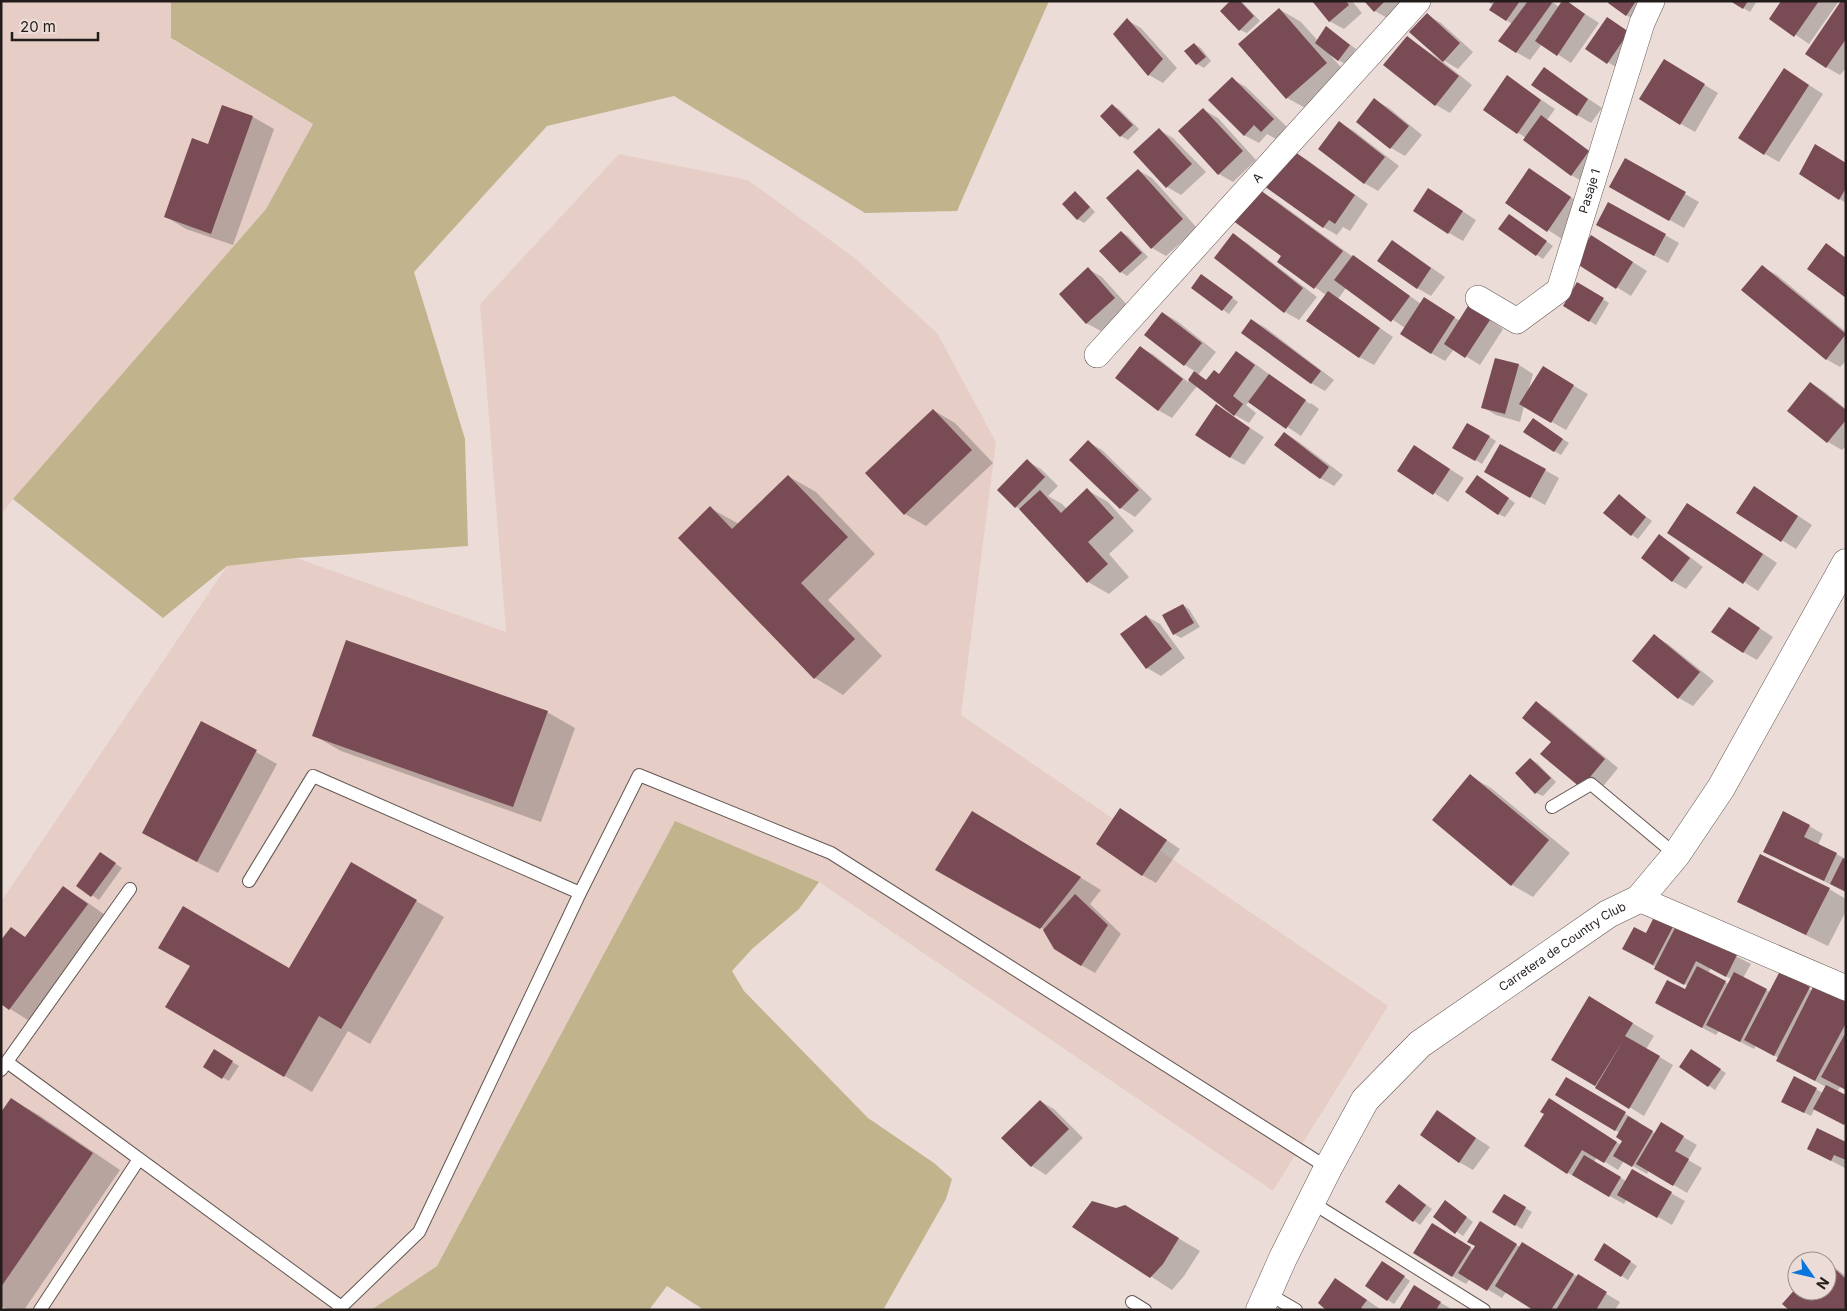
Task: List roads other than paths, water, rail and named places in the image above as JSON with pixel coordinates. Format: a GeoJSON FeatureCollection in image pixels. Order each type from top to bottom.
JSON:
{"type":"FeatureCollection","features":[{"type":"Feature","properties":{"kind":"street","name":"A"},"geometry":{"type":"LineString","coordinates":[[1097,355],[1418,1]]}},
{"type":"Feature","properties":{"kind":"street","name":"Pasaje 1"},"geometry":{"type":"LineString","coordinates":[[1478,298],[1517,321],[1559,290],[1642,23],[1652,1]]}},
{"type":"Feature","properties":{"kind":"street","name":"Carretera de Country Club"},"geometry":{"type":"LineString","coordinates":[[1263,1301],[1328,1168],[1366,1100],[1420,1044],[1608,914],[1640,899],[1676,855],[1722,788],[1846,563]]}},
{"type":"Feature","properties":{"kind":"street"},"geometry":{"type":"LineString","coordinates":[[1640,899],[1846,988]]}},
{"type":"Feature","properties":{"kind":"lane"},"geometry":{"type":"LineString","coordinates":[[130,889],[4,1066],[138,1159],[339,1308],[419,1232],[580,893],[639,775],[831,852],[1328,1168]]}},
{"type":"Feature","properties":{"kind":"lane"},"geometry":{"type":"LineString","coordinates":[[249,881],[312,776],[580,893]]}},
{"type":"Feature","properties":{"kind":"lane"},"geometry":{"type":"LineString","coordinates":[[1552,807],[1592,784],[1676,855]]}},
{"type":"Feature","properties":{"kind":"lane"},"geometry":{"type":"LineString","coordinates":[[40,1310],[138,1159]]}},
{"type":"Feature","properties":{"kind":"lane"},"geometry":{"type":"LineString","coordinates":[[1311,1202],[1484,1310]]}},
{"type":"Feature","properties":{"kind":"lane"},"geometry":{"type":"LineString","coordinates":[[1263,1301],[1296,1310]]}},
{"type":"Feature","properties":{"kind":"lane"},"geometry":{"type":"LineString","coordinates":[[1132,1302],[1145,1310]]}}]}
